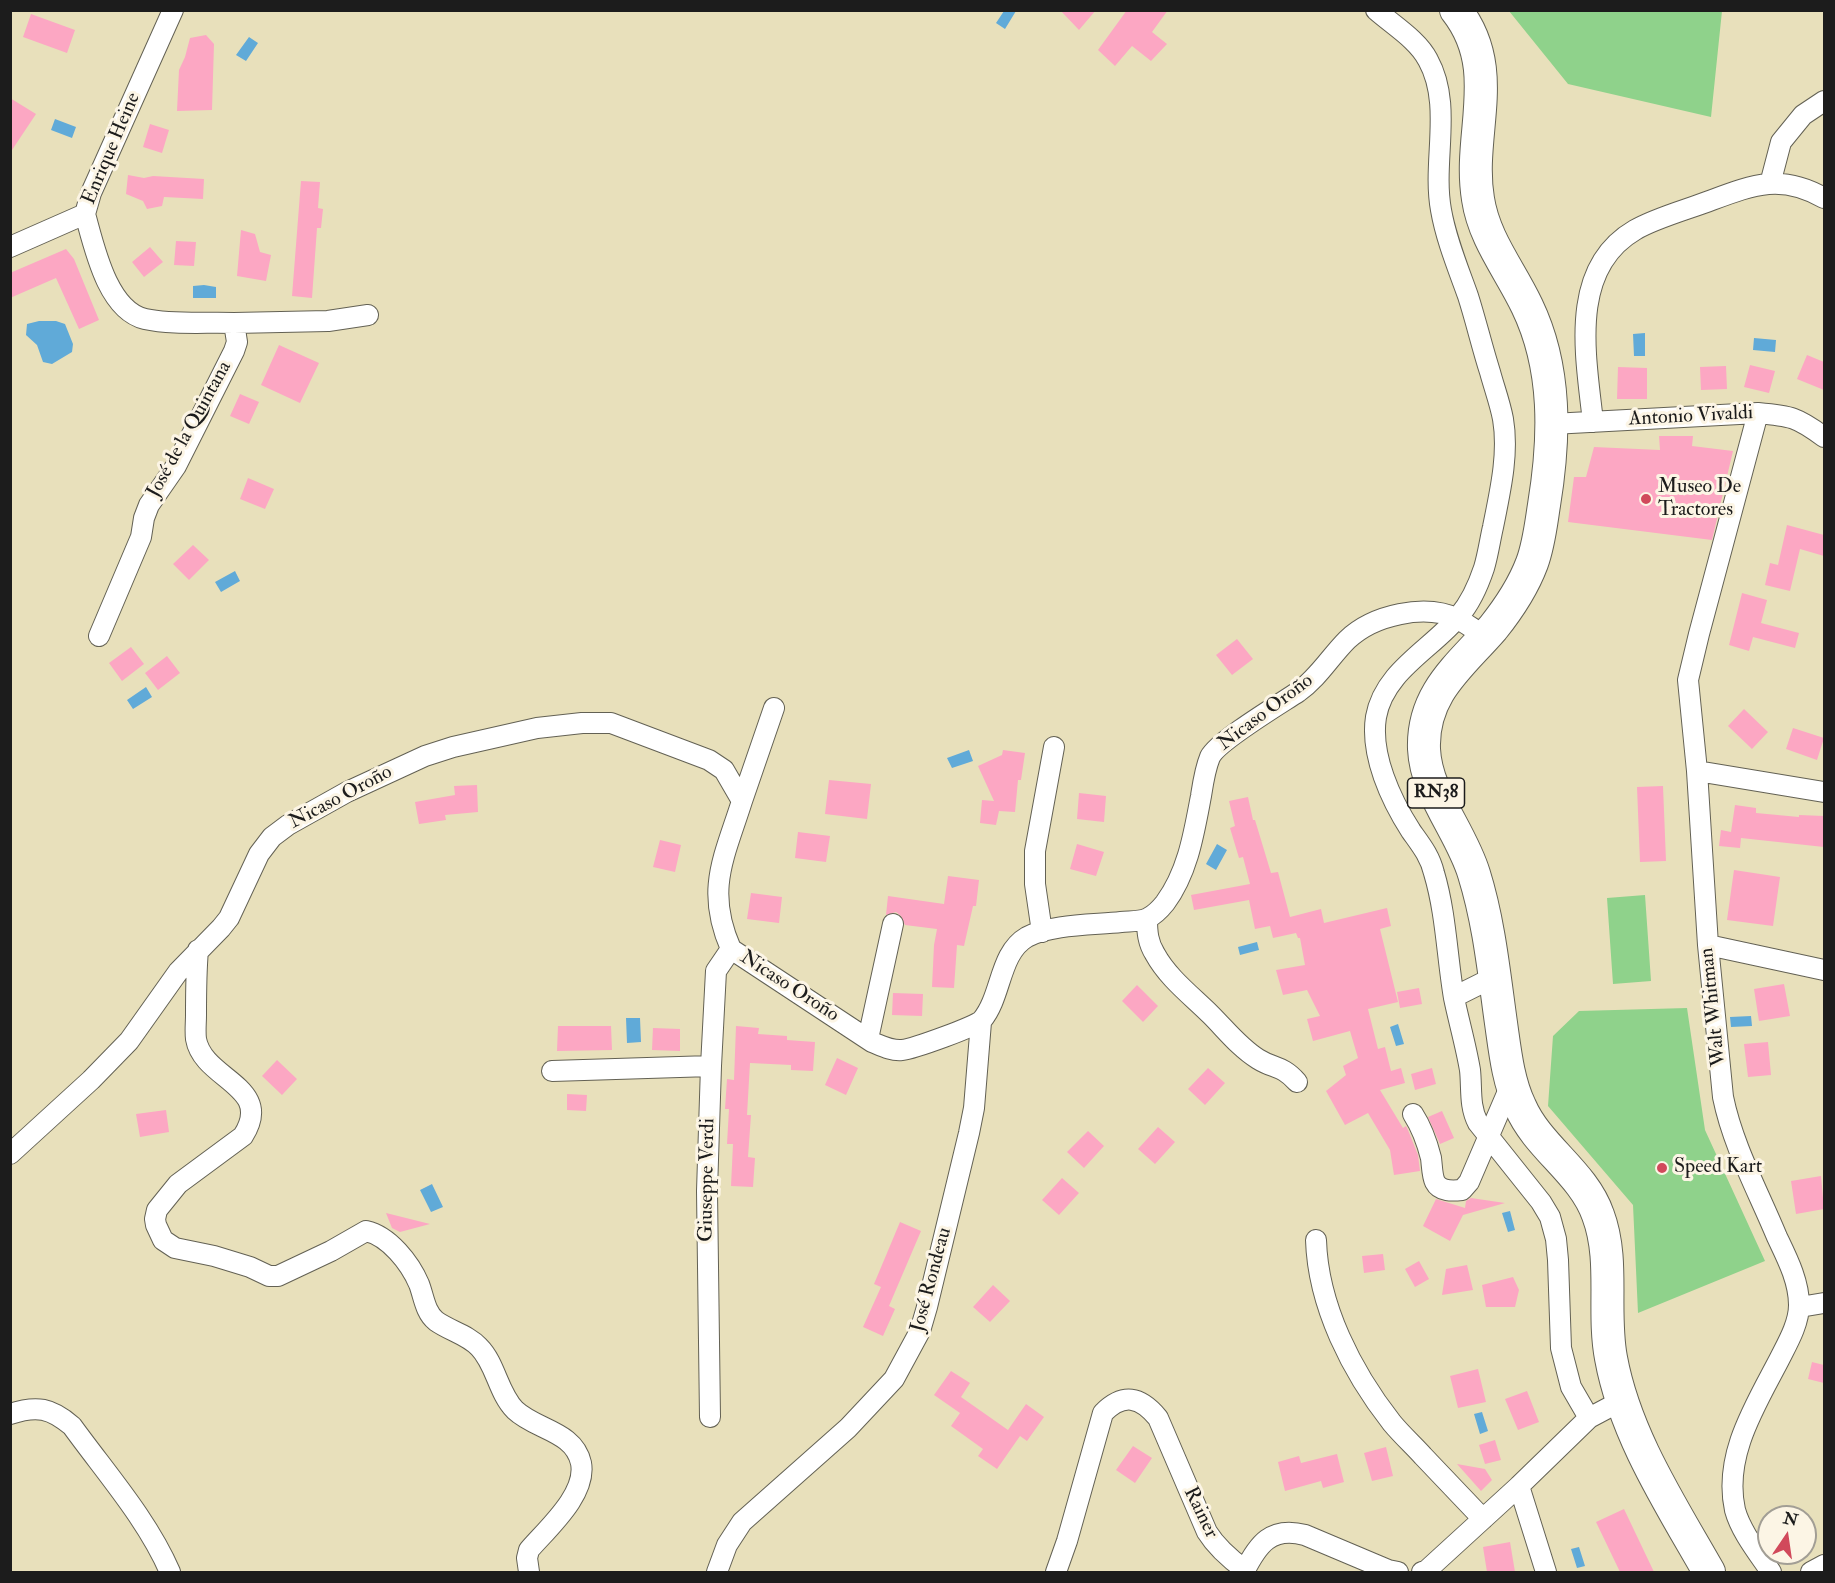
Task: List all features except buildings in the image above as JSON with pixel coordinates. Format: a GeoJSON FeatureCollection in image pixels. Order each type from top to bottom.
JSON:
{"type":"FeatureCollection","features":[{"type":"Feature","properties":{"kind":"main road","name":"RN38"},"geometry":{"type":"LineString","coordinates":[[1456,10],[1471,34],[1481,69],[1481,106],[1476,167],[1479,207],[1493,246],[1518,288],[1534,322],[1549,376],[1552,424],[1547,490],[1534,559],[1518,593],[1485,636],[1455,668],[1436,695],[1426,727],[1424,756],[1428,774],[1438,798],[1470,859],[1482,900],[1512,1082],[1518,1103],[1549,1149],[1582,1184],[1598,1213],[1605,1246],[1610,1352],[1621,1401],[1638,1440],[1709,1572]]}},
{"type":"Feature","properties":{"kind":"street","name":"Enrique Heine"},"geometry":{"type":"LineString","coordinates":[[10,247],[85,214],[91,193],[173,10]]}},
{"type":"Feature","properties":{"kind":"street"},"geometry":{"type":"LineString","coordinates":[[1376,10],[1416,44],[1428,58],[1433,72],[1438,92],[1440,118],[1438,181],[1440,207],[1503,419],[1504,462],[1485,564],[1470,602],[1457,619],[1404,668],[1390,685],[1380,702],[1375,720],[1376,746],[1389,793],[1428,854],[1435,875],[1454,997],[1470,1071],[1473,1113],[1550,1217],[1556,1239],[1558,1260],[1561,1348],[1571,1387],[1588,1418]]}},
{"type":"Feature","properties":{"kind":"street"},"geometry":{"type":"LineString","coordinates":[[1770,183],[1781,142],[1803,115],[1824,100]]}},
{"type":"Feature","properties":{"kind":"street"},"geometry":{"type":"LineString","coordinates":[[1593,422],[1585,347],[1587,306],[1598,270],[1620,240],[1637,228],[1743,189],[1770,183],[1785,183],[1807,188],[1824,198]]}},
{"type":"Feature","properties":{"kind":"street"},"geometry":{"type":"LineString","coordinates":[[85,214],[100,264],[109,285],[119,302],[129,312],[143,319],[234,323],[328,321],[368,315]]}},
{"type":"Feature","properties":{"kind":"street","name":"José de la Quintana"},"geometry":{"type":"LineString","coordinates":[[99,636],[141,537],[149,505],[176,466],[234,351],[237,342],[234,323]]}},
{"type":"Feature","properties":{"kind":"street","name":"Antonio Vivaldi"},"geometry":{"type":"LineString","coordinates":[[1552,424],[1758,413],[1789,415],[1824,437]]}},
{"type":"Feature","properties":{"kind":"street","name":"Walt Whitman"},"geometry":{"type":"LineString","coordinates":[[1758,413],[1698,634],[1688,680],[1697,771],[1708,945],[1723,1097],[1727,1118],[1796,1281],[1800,1307],[1793,1332],[1747,1422],[1737,1452],[1732,1480],[1736,1511],[1748,1538],[1772,1572]]}},
{"type":"Feature","properties":{"kind":"street","name":"Nicaso Oroño"},"geometry":{"type":"LineString","coordinates":[[1147,919],[1163,905],[1176,887],[1187,860],[1206,769],[1214,750],[1311,683],[1348,639],[1361,630],[1394,616],[1416,612],[1438,614],[1457,619],[1485,636]]}},
{"type":"Feature","properties":{"kind":"street"},"geometry":{"type":"LineString","coordinates":[[742,801],[774,708]]}},
{"type":"Feature","properties":{"kind":"street","name":"Nicaso Oroño"},"geometry":{"type":"LineString","coordinates":[[10,1154],[113,1059],[129,1041],[178,972],[222,928],[259,854],[272,837],[288,825],[347,792],[425,756],[453,747],[537,728],[582,723],[611,723],[709,760],[724,770],[742,801],[723,861],[717,896],[723,931],[731,949],[868,1039],[886,1048],[901,1050],[916,1047],[981,1022]]}},
{"type":"Feature","properties":{"kind":"street"},"geometry":{"type":"LineString","coordinates":[[1042,932],[1035,884],[1035,850],[1054,747]]}},
{"type":"Feature","properties":{"kind":"street"},"geometry":{"type":"LineString","coordinates":[[1697,771],[1824,792]]}},
{"type":"Feature","properties":{"kind":"street"},"geometry":{"type":"LineString","coordinates":[[981,1022],[989,1009],[1014,950],[1026,937],[1042,932],[1147,919],[1148,939],[1154,954],[1166,970],[1244,1048],[1260,1060],[1278,1066],[1289,1073],[1297,1082]]}},
{"type":"Feature","properties":{"kind":"street"},"geometry":{"type":"LineString","coordinates":[[868,1039],[893,924]]}},
{"type":"Feature","properties":{"kind":"street"},"geometry":{"type":"LineString","coordinates":[[1708,945],[1824,970]]}},
{"type":"Feature","properties":{"kind":"street","name":"Giuseppe Verdi"},"geometry":{"type":"LineString","coordinates":[[710,1417],[707,1191],[711,1066],[716,971],[731,949]]}},
{"type":"Feature","properties":{"kind":"street"},"geometry":{"type":"LineString","coordinates":[[198,950],[196,1039],[202,1053],[215,1069],[237,1085],[248,1097],[251,1108],[249,1126],[243,1136],[178,1184],[165,1199],[157,1210],[155,1219],[163,1240],[175,1248],[214,1256],[250,1267],[269,1276],[278,1276],[331,1251],[366,1231],[381,1236],[410,1268],[419,1284],[429,1314],[436,1321],[471,1340],[480,1348],[515,1410],[568,1441],[576,1449],[582,1474],[572,1500],[529,1550],[526,1558],[529,1572]]}},
{"type":"Feature","properties":{"kind":"street"},"geometry":{"type":"LineString","coordinates":[[1454,997],[1494,976]]}},
{"type":"Feature","properties":{"kind":"street","name":"José Rondeau"},"geometry":{"type":"LineString","coordinates":[[717,1572],[727,1545],[742,1522],[878,1399],[894,1379],[911,1350],[920,1331],[927,1307],[969,1133],[974,1108],[981,1022]]}},
{"type":"Feature","properties":{"kind":"street"},"geometry":{"type":"LineString","coordinates":[[552,1071],[711,1066]]}},
{"type":"Feature","properties":{"kind":"street"},"geometry":{"type":"LineString","coordinates":[[1413,1114],[1422,1127],[1428,1145],[1435,1182],[1441,1188],[1451,1191],[1461,1190],[1469,1182],[1512,1082]]}},
{"type":"Feature","properties":{"kind":"street"},"geometry":{"type":"LineString","coordinates":[[1316,1240],[1325,1297],[1355,1368],[1393,1424],[1483,1519]]}},
{"type":"Feature","properties":{"kind":"street"},"geometry":{"type":"LineString","coordinates":[[1800,1307],[1824,1303]]}},
{"type":"Feature","properties":{"kind":"street","name":"Rainer"},"geometry":{"type":"LineString","coordinates":[[1056,1572],[1103,1413],[1123,1399],[1136,1401],[1149,1408],[1158,1418],[1207,1532],[1214,1544],[1244,1571],[1260,1545],[1270,1536],[1292,1531],[1398,1572]]}},
{"type":"Feature","properties":{"kind":"street"},"geometry":{"type":"LineString","coordinates":[[1422,1572],[1426,1571],[1519,1486],[1588,1418],[1621,1401]]}},
{"type":"Feature","properties":{"kind":"street"},"geometry":{"type":"LineString","coordinates":[[10,1414],[27,1409],[45,1410],[58,1414],[72,1426],[146,1528],[170,1572]]}},
{"type":"Feature","properties":{"kind":"street"},"geometry":{"type":"LineString","coordinates":[[1519,1486],[1546,1572]]}},
{"type":"Feature","properties":{"kind":"street"},"geometry":{"type":"LineString","coordinates":[[1811,1572],[1824,1565]]}},
{"type":"Feature","properties":{"kind":"green space"},"geometry":{"type":"Polygon","coordinates":[[[1509,11],[1722,11],[1711,117],[1568,84],[1509,11]]]}},
{"type":"Feature","properties":{"kind":"green space"},"geometry":{"type":"Polygon","coordinates":[[[1645,895],[1651,981],[1613,984],[1607,898],[1645,895]]]}},
{"type":"Feature","properties":{"kind":"green space","name":"Speed Kart"},"geometry":{"type":"Polygon","coordinates":[[[1687,1008],[1705,1130],[1765,1261],[1638,1313],[1633,1205],[1548,1106],[1553,1036],[1579,1011],[1687,1008]]]}},
{"type":"Feature","properties":{"kind":"water"},"geometry":{"type":"Polygon","coordinates":[[[1004,11],[1016,11],[1005,29],[996,23],[1004,11]]]}},
{"type":"Feature","properties":{"kind":"water"},"geometry":{"type":"Polygon","coordinates":[[[249,37],[258,43],[246,61],[236,55],[249,37]]]}},
{"type":"Feature","properties":{"kind":"water"},"geometry":{"type":"Polygon","coordinates":[[[55,119],[76,127],[72,138],[51,130],[55,119]]]}},
{"type":"Feature","properties":{"kind":"water"},"geometry":{"type":"Polygon","coordinates":[[[193,286],[216,287],[216,298],[193,298],[193,286]]]}},
{"type":"Feature","properties":{"kind":"water"},"geometry":{"type":"Polygon","coordinates":[[[56,321],[65,324],[73,344],[72,352],[52,364],[43,362],[37,345],[26,335],[27,324],[56,321]]]}},
{"type":"Feature","properties":{"kind":"water"},"geometry":{"type":"Polygon","coordinates":[[[1645,333],[1645,356],[1634,356],[1633,334],[1645,333]]]}},
{"type":"Feature","properties":{"kind":"water"},"geometry":{"type":"Polygon","coordinates":[[[1754,338],[1776,340],[1775,352],[1753,350],[1754,338]]]}},
{"type":"Feature","properties":{"kind":"water"},"geometry":{"type":"Polygon","coordinates":[[[235,571],[240,581],[221,592],[215,582],[235,571]]]}},
{"type":"Feature","properties":{"kind":"water"},"geometry":{"type":"Polygon","coordinates":[[[146,687],[152,697],[133,709],[127,700],[146,687]]]}},
{"type":"Feature","properties":{"kind":"water"},"geometry":{"type":"Polygon","coordinates":[[[969,750],[973,761],[952,768],[947,758],[969,750]]]}},
{"type":"Feature","properties":{"kind":"water"},"geometry":{"type":"Polygon","coordinates":[[[1217,844],[1227,850],[1216,870],[1206,864],[1217,844]]]}},
{"type":"Feature","properties":{"kind":"water"},"geometry":{"type":"Polygon","coordinates":[[[1257,942],[1259,950],[1240,955],[1238,947],[1257,942]]]}},
{"type":"Feature","properties":{"kind":"water"},"geometry":{"type":"Polygon","coordinates":[[[1751,1016],[1752,1026],[1731,1027],[1730,1017],[1751,1016]]]}},
{"type":"Feature","properties":{"kind":"water"},"geometry":{"type":"Polygon","coordinates":[[[626,1018],[640,1018],[641,1042],[627,1043],[626,1018]]]}},
{"type":"Feature","properties":{"kind":"water"},"geometry":{"type":"Polygon","coordinates":[[[1398,1024],[1404,1044],[1396,1046],[1390,1027],[1398,1024]]]}},
{"type":"Feature","properties":{"kind":"water"},"geometry":{"type":"Polygon","coordinates":[[[432,1184],[443,1207],[431,1212],[420,1190],[432,1184]]]}},
{"type":"Feature","properties":{"kind":"water"},"geometry":{"type":"Polygon","coordinates":[[[1510,1211],[1515,1230],[1508,1232],[1502,1213],[1510,1211]]]}},
{"type":"Feature","properties":{"kind":"water"},"geometry":{"type":"Polygon","coordinates":[[[1482,1412],[1488,1431],[1480,1434],[1474,1414],[1482,1412]]]}},
{"type":"Feature","properties":{"kind":"water"},"geometry":{"type":"Polygon","coordinates":[[[1579,1547],[1585,1566],[1577,1568],[1571,1549],[1579,1547]]]}},
{"type":"Feature","properties":{"kind":"place","name":"Museo De Tractores"},"geometry":{"type":"Point","coordinates":[1646,499]}},
{"type":"Feature","properties":{"kind":"place","name":"Speed Kart"},"geometry":{"type":"Point","coordinates":[1662,1168]}}]}
